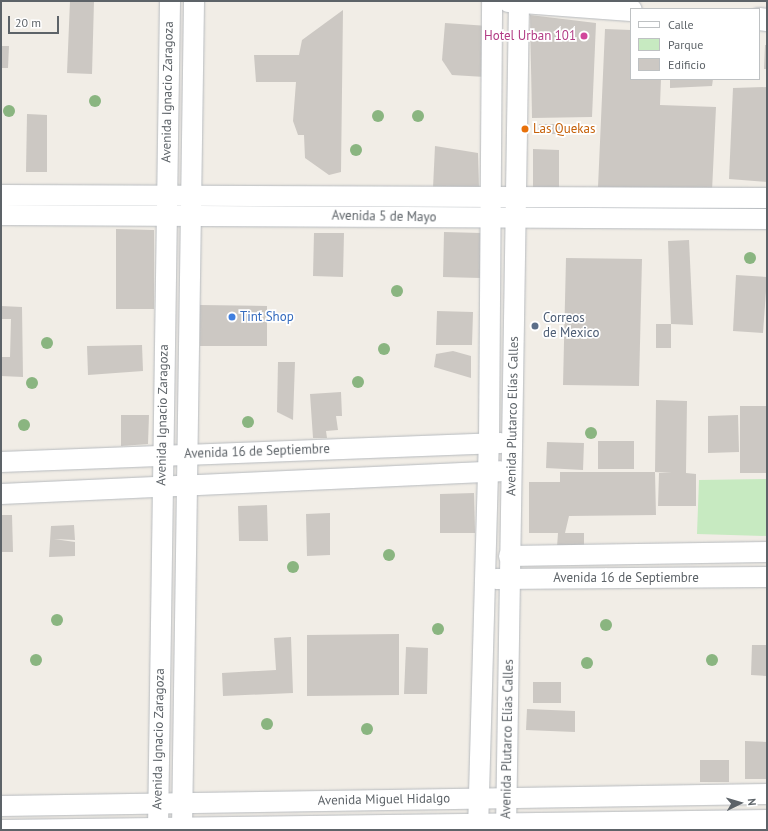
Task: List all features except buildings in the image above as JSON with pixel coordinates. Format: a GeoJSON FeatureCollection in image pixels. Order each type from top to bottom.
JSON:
{"type":"FeatureCollection","features":[{"type":"Feature","properties":{"kind":"street","name":"Avenida Ignacio Zaragoza"},"geometry":{"type":"LineString","coordinates":[[158,828],[170,1]]}},
{"type":"Feature","properties":{"kind":"street","name":"Avenida Ignacio Zaragoza"},"geometry":{"type":"LineString","coordinates":[[182,828],[194,1]]}},
{"type":"Feature","properties":{"kind":"street","name":"Avenida Plutarco Elías Calles"},"geometry":{"type":"LineString","coordinates":[[478,827],[487,471],[489,444],[492,1]]}},
{"type":"Feature","properties":{"kind":"street"},"geometry":{"type":"LineString","coordinates":[[516,1],[630,10]]}},
{"type":"Feature","properties":{"kind":"street","name":"Avenida Plutarco Elías Calles"},"geometry":{"type":"LineString","coordinates":[[506,827],[509,796],[509,556],[513,470],[517,218],[516,1]]}},
{"type":"Feature","properties":{"kind":"street"},"geometry":{"type":"LineString","coordinates":[[168,87],[192,88]]}},
{"type":"Feature","properties":{"kind":"street","name":"Avenida 5 de Mayo"},"geometry":{"type":"LineString","coordinates":[[1,196],[166,206]]}},
{"type":"Feature","properties":{"kind":"street","name":"Avenida 5 de Mayo"},"geometry":{"type":"LineString","coordinates":[[1,215],[166,206],[491,198],[767,198]]}},
{"type":"Feature","properties":{"kind":"street","name":"Avenida 5 de Mayo"},"geometry":{"type":"LineString","coordinates":[[190,206],[490,218],[767,219]]}},
{"type":"Feature","properties":{"kind":"street","name":"Avenida 16 de Septiembre"},"geometry":{"type":"LineString","coordinates":[[1,462],[513,442]]}},
{"type":"Feature","properties":{"kind":"street"},"geometry":{"type":"LineString","coordinates":[[1,494],[513,470]]}},
{"type":"Feature","properties":{"kind":"street","name":"Avenida 16 de Septiembre"},"geometry":{"type":"LineString","coordinates":[[509,556],[767,552]]}},
{"type":"Feature","properties":{"kind":"street","name":"Avenida 16 de Septiembre"},"geometry":{"type":"LineString","coordinates":[[484,579],[767,577]]}},
{"type":"Feature","properties":{"kind":"street","name":"Avenida Miguel Hidalgo"},"geometry":{"type":"LineString","coordinates":[[1,806],[158,802],[479,798],[509,796],[767,794]]}},
{"type":"Feature","properties":{"kind":"street"},"geometry":{"type":"LineString","coordinates":[[352,800],[352,826]]}},
{"type":"Feature","properties":{"kind":"street","name":"Avenida Miguel Hidalgo"},"geometry":{"type":"LineString","coordinates":[[1,830],[352,826],[506,827],[767,820]]}},
{"type":"Feature","properties":{"kind":"green space"},"geometry":{"type":"Polygon","coordinates":[[[767,479],[767,536],[697,534],[699,480],[767,479]]]}},
{"type":"Feature","properties":{"kind":"place","name":"Hotel Urban 101"},"geometry":{"type":"Point","coordinates":[584,36]}},
{"type":"Feature","properties":{"kind":"place","name":"Las Quekas"},"geometry":{"type":"Point","coordinates":[525,129]}},
{"type":"Feature","properties":{"kind":"place","name":"Tint Shop"},"geometry":{"type":"Point","coordinates":[232,317]}},
{"type":"Feature","properties":{"kind":"place","name":"Correos de Mexico"},"geometry":{"type":"Point","coordinates":[535,326]}}]}
